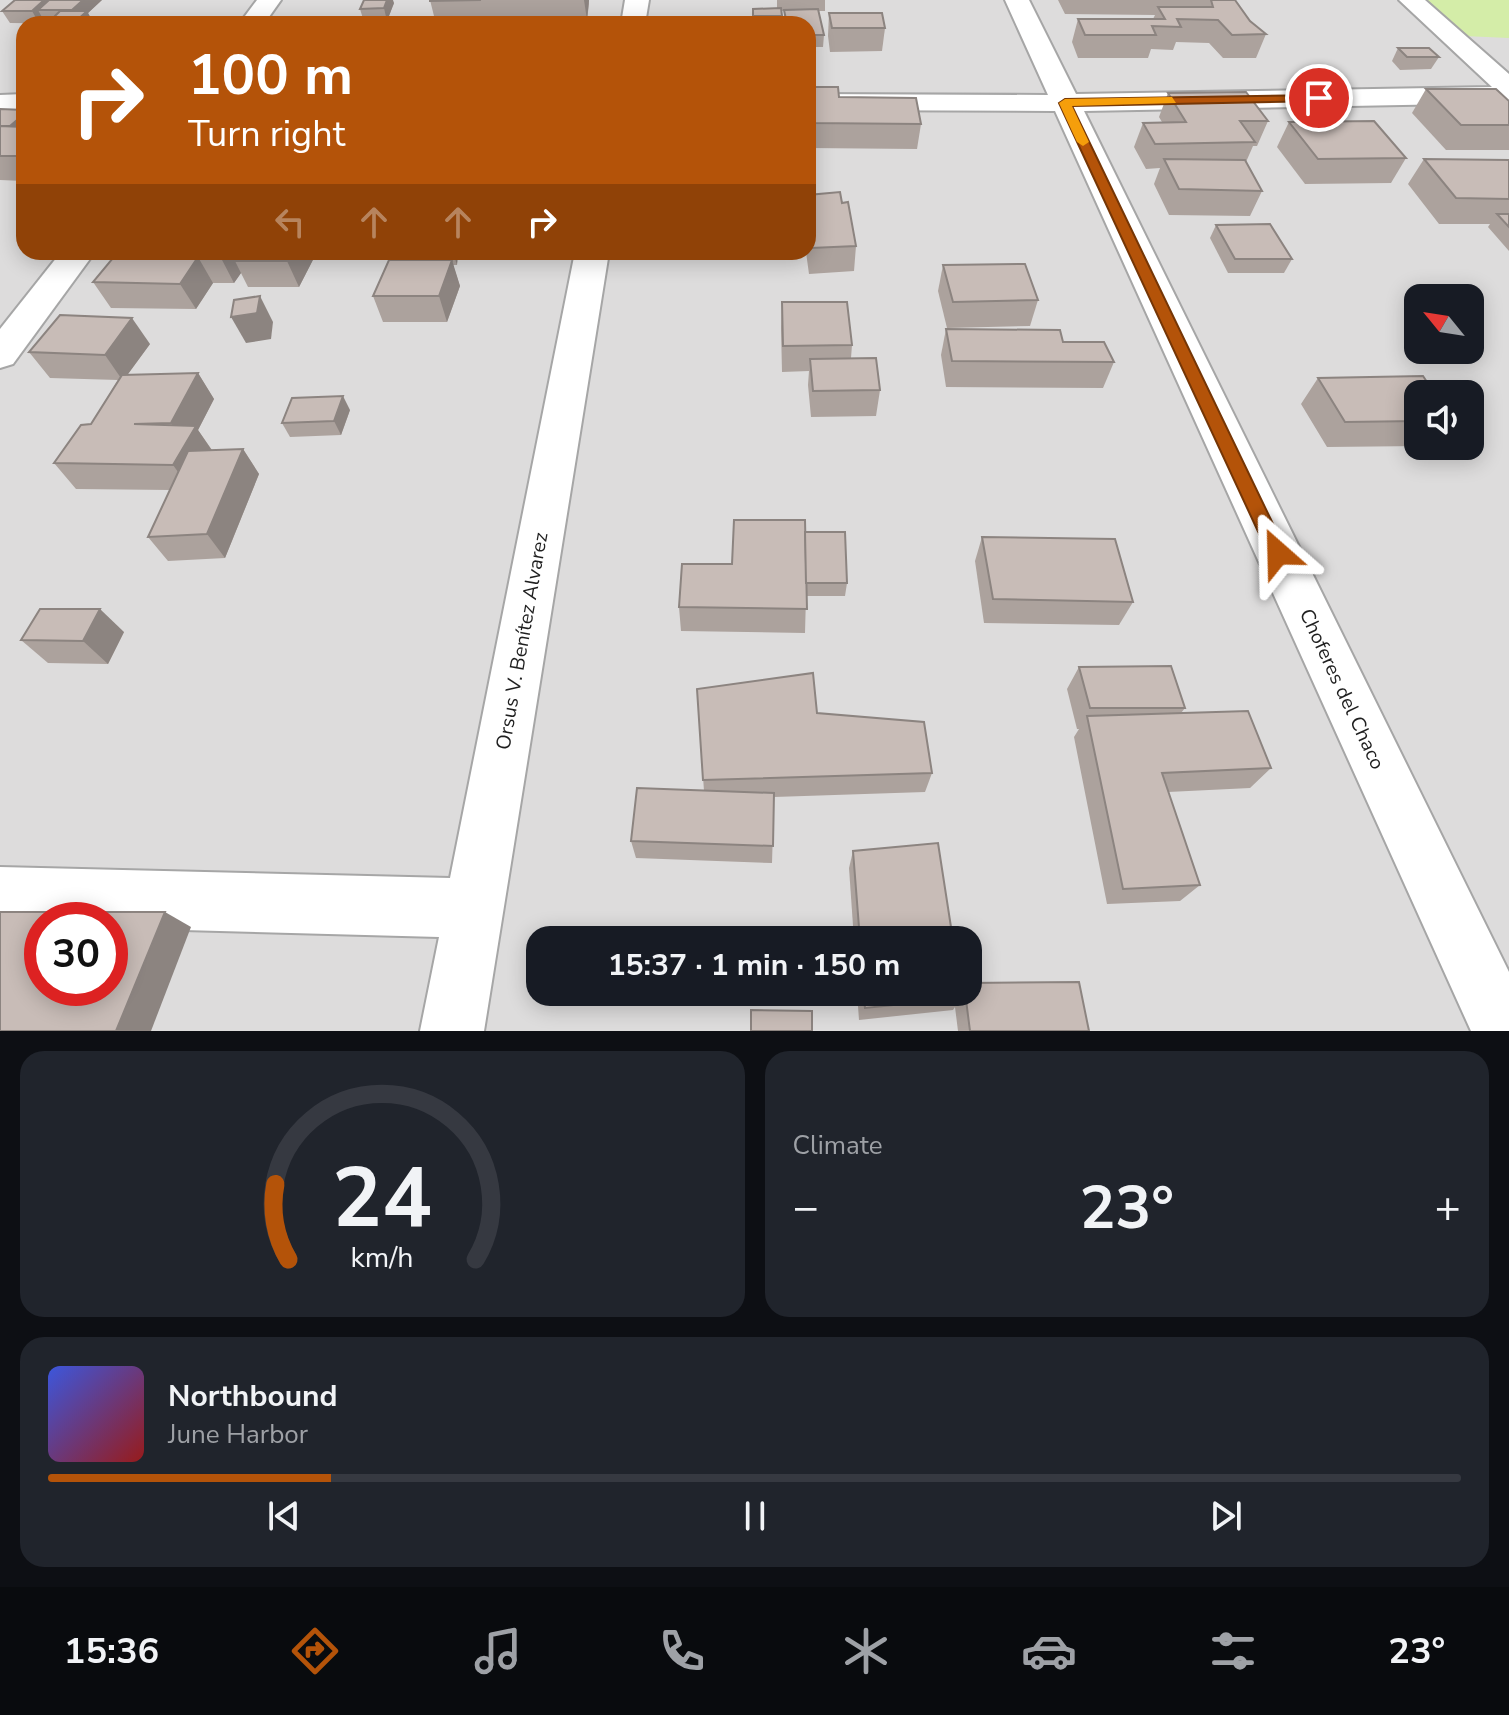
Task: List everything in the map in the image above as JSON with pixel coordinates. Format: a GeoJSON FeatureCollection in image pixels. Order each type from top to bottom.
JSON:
{"type":"FeatureCollection","features":[{"type":"Feature","properties":{"kind":"street","name":"Choferes del Chaco"},"geometry":{"type":"LineString","coordinates":[[1017,0],[1504,1031]]}},
{"type":"Feature","properties":{"kind":"street"},"geometry":{"type":"LineString","coordinates":[[1411,0],[1509,88]]}},
{"type":"Feature","properties":{"kind":"street"},"geometry":{"type":"LineString","coordinates":[[816,102],[1065,103],[1509,95]]}},
{"type":"Feature","properties":{"kind":"street"},"geometry":{"type":"LineString","coordinates":[[0,355],[72,260]]}},
{"type":"Feature","properties":{"kind":"street","name":"Orsus V. Benítez Alvarez"},"geometry":{"type":"LineString","coordinates":[[452,1031],[591,260]]}},
{"type":"Feature","properties":{"kind":"street"},"geometry":{"type":"LineString","coordinates":[[0,896],[474,908]]}},
{"type":"Feature","properties":{"kind":"shaded area"},"geometry":{"type":"Polygon","coordinates":[[[0,0],[1509,0],[1509,1031],[0,1031],[0,0]]]}},
{"type":"Feature","properties":{"kind":"green space"},"geometry":{"type":"Polygon","coordinates":[[[1422,0],[1509,0],[1509,38],[1464,36],[1422,0]]]}},
{"type":"Feature","properties":{"kind":"building"},"geometry":{"type":"Polygon","coordinates":[[[15,0],[44,0],[32,11],[2,11],[15,0]]]}},
{"type":"Feature","properties":{"kind":"building"},"geometry":{"type":"Polygon","coordinates":[[[49,0],[83,0],[72,10],[38,10],[49,0]]]}},
{"type":"Feature","properties":{"kind":"building"},"geometry":{"type":"Polygon","coordinates":[[[364,0],[387,0],[384,8],[360,9],[364,0]]]}},
{"type":"Feature","properties":{"kind":"building"},"geometry":{"type":"Polygon","coordinates":[[[1211,0],[1235,0],[1250,21],[1266,34],[1232,35],[1218,20],[1177,19],[1181,27],[1152,26],[1156,35],[1085,35],[1078,19],[1165,19],[1158,7],[1213,7],[1211,0]]]}},
{"type":"Feature","properties":{"kind":"building"},"geometry":{"type":"Polygon","coordinates":[[[781,8],[782,16],[753,16],[753,9],[781,8]]]}},
{"type":"Feature","properties":{"kind":"building"},"geometry":{"type":"Polygon","coordinates":[[[818,9],[824,35],[816,35],[816,16],[785,16],[784,10],[818,9]]]}},
{"type":"Feature","properties":{"kind":"building"},"geometry":{"type":"Polygon","coordinates":[[[60,11],[87,11],[82,16],[55,16],[60,11]]]}},
{"type":"Feature","properties":{"kind":"building"},"geometry":{"type":"Polygon","coordinates":[[[829,13],[882,13],[885,28],[832,28],[829,13]]]}},
{"type":"Feature","properties":{"kind":"building"},"geometry":{"type":"Polygon","coordinates":[[[1398,48],[1429,48],[1439,57],[1407,57],[1398,48]]]}},
{"type":"Feature","properties":{"kind":"building"},"geometry":{"type":"Polygon","coordinates":[[[816,87],[838,87],[839,97],[916,98],[921,124],[816,123],[816,87]]]}},
{"type":"Feature","properties":{"kind":"building"},"geometry":{"type":"Polygon","coordinates":[[[1426,89],[1496,89],[1509,101],[1509,125],[1461,125],[1426,89]]]}},
{"type":"Feature","properties":{"kind":"building"},"geometry":{"type":"Polygon","coordinates":[[[1246,92],[1268,121],[1240,121],[1255,142],[1155,144],[1143,123],[1186,122],[1168,93],[1246,92]]]}},
{"type":"Feature","properties":{"kind":"building"},"geometry":{"type":"Polygon","coordinates":[[[0,109],[16,110],[16,121],[10,126],[0,126],[0,109]]]}},
{"type":"Feature","properties":{"kind":"building"},"geometry":{"type":"Polygon","coordinates":[[[1374,121],[1406,158],[1318,159],[1289,122],[1374,121]]]}},
{"type":"Feature","properties":{"kind":"building"},"geometry":{"type":"Polygon","coordinates":[[[0,126],[16,127],[16,156],[0,156],[0,126]]]}},
{"type":"Feature","properties":{"kind":"building"},"geometry":{"type":"Polygon","coordinates":[[[1164,159],[1245,160],[1262,191],[1179,189],[1164,159]]]}},
{"type":"Feature","properties":{"kind":"building"},"geometry":{"type":"Polygon","coordinates":[[[1424,159],[1509,160],[1509,199],[1456,198],[1424,159]]]}},
{"type":"Feature","properties":{"kind":"building"},"geometry":{"type":"Polygon","coordinates":[[[840,192],[842,203],[848,202],[856,246],[816,248],[816,194],[840,192]]]}},
{"type":"Feature","properties":{"kind":"building"},"geometry":{"type":"Polygon","coordinates":[[[1497,214],[1509,214],[1509,227],[1497,214]]]}},
{"type":"Feature","properties":{"kind":"building"},"geometry":{"type":"Polygon","coordinates":[[[1270,224],[1292,259],[1235,259],[1216,225],[1270,224]]]}},
{"type":"Feature","properties":{"kind":"building"},"geometry":{"type":"Polygon","coordinates":[[[111,260],[196,260],[180,284],[93,282],[111,260]]]}},
{"type":"Feature","properties":{"kind":"building"},"geometry":{"type":"Polygon","coordinates":[[[236,260],[287,260],[287,261],[236,260]]]}},
{"type":"Feature","properties":{"kind":"building"},"geometry":{"type":"Polygon","coordinates":[[[389,260],[452,260],[439,296],[373,296],[389,260]]]}},
{"type":"Feature","properties":{"kind":"building"},"geometry":{"type":"Polygon","coordinates":[[[1025,264],[1038,300],[953,302],[943,265],[1025,264]]]}},
{"type":"Feature","properties":{"kind":"building"},"geometry":{"type":"Polygon","coordinates":[[[260,296],[257,313],[231,317],[234,300],[260,296]]]}},
{"type":"Feature","properties":{"kind":"building"},"geometry":{"type":"Polygon","coordinates":[[[782,302],[847,302],[852,345],[783,346],[782,302]]]}},
{"type":"Feature","properties":{"kind":"building"},"geometry":{"type":"Polygon","coordinates":[[[60,315],[132,318],[105,355],[29,352],[60,315]]]}},
{"type":"Feature","properties":{"kind":"building"},"geometry":{"type":"Polygon","coordinates":[[[946,329],[1060,330],[1063,342],[1104,342],[1114,362],[952,361],[946,329]]]}},
{"type":"Feature","properties":{"kind":"building"},"geometry":{"type":"Polygon","coordinates":[[[876,358],[880,390],[813,391],[810,359],[876,358]]]}},
{"type":"Feature","properties":{"kind":"building"},"geometry":{"type":"Polygon","coordinates":[[[198,373],[171,423],[134,424],[196,426],[173,465],[54,463],[81,425],[91,424],[122,375],[198,373]]]}},
{"type":"Feature","properties":{"kind":"building"},"geometry":{"type":"Polygon","coordinates":[[[1423,376],[1426,380],[1404,380],[1404,421],[1345,422],[1318,378],[1423,376]]]}},
{"type":"Feature","properties":{"kind":"building"},"geometry":{"type":"Polygon","coordinates":[[[343,396],[334,421],[282,423],[292,398],[343,396]]]}},
{"type":"Feature","properties":{"kind":"building"},"geometry":{"type":"Polygon","coordinates":[[[243,449],[207,534],[148,537],[188,451],[243,449]]]}},
{"type":"Feature","properties":{"kind":"building"},"geometry":{"type":"Polygon","coordinates":[[[734,520],[805,520],[807,609],[679,607],[682,564],[732,564],[734,520]]]}},
{"type":"Feature","properties":{"kind":"building"},"geometry":{"type":"Polygon","coordinates":[[[805,532],[845,532],[847,583],[806,583],[805,532]]]}},
{"type":"Feature","properties":{"kind":"building"},"geometry":{"type":"Polygon","coordinates":[[[982,537],[1115,539],[1133,602],[993,599],[982,537]]]}},
{"type":"Feature","properties":{"kind":"building"},"geometry":{"type":"Polygon","coordinates":[[[40,609],[100,609],[83,641],[21,640],[40,609]]]}},
{"type":"Feature","properties":{"kind":"building"},"geometry":{"type":"Polygon","coordinates":[[[1171,666],[1185,708],[1090,708],[1079,667],[1171,666]]]}},
{"type":"Feature","properties":{"kind":"building"},"geometry":{"type":"Polygon","coordinates":[[[813,673],[817,713],[924,722],[932,773],[703,780],[697,689],[813,673]]]}},
{"type":"Feature","properties":{"kind":"building"},"geometry":{"type":"Polygon","coordinates":[[[1248,711],[1271,768],[1162,773],[1200,885],[1123,889],[1087,716],[1248,711]]]}},
{"type":"Feature","properties":{"kind":"building"},"geometry":{"type":"Polygon","coordinates":[[[637,788],[774,793],[773,846],[631,841],[637,788]]]}},
{"type":"Feature","properties":{"kind":"building"},"geometry":{"type":"Polygon","coordinates":[[[938,843],[951,926],[859,926],[853,851],[938,843]]]}},
{"type":"Feature","properties":{"kind":"building"},"geometry":{"type":"Polygon","coordinates":[[[0,912],[24,912],[24,1006],[126,1006],[116,1031],[0,1031],[0,912]]]}},
{"type":"Feature","properties":{"kind":"building"},"geometry":{"type":"Polygon","coordinates":[[[128,912],[165,912],[128,1002],[128,912]]]}},
{"type":"Feature","properties":{"kind":"building"},"geometry":{"type":"Polygon","coordinates":[[[1079,982],[1089,1031],[970,1031],[967,1006],[982,1006],[982,983],[1079,982]]]}},
{"type":"Feature","properties":{"kind":"building"},"geometry":{"type":"Polygon","coordinates":[[[751,1010],[812,1011],[812,1031],[751,1031],[751,1010]]]}},
{"type":"Feature","properties":{"kind":"slow traffic"},"geometry":{"type":"LineString","coordinates":[[1083,142],[1065,103],[1172,101]]}},
{"type":"Feature","properties":{"kind":"route"},"geometry":{"type":"LineString","coordinates":[[1278,553],[1065,103],[1319,98]]}}]}
